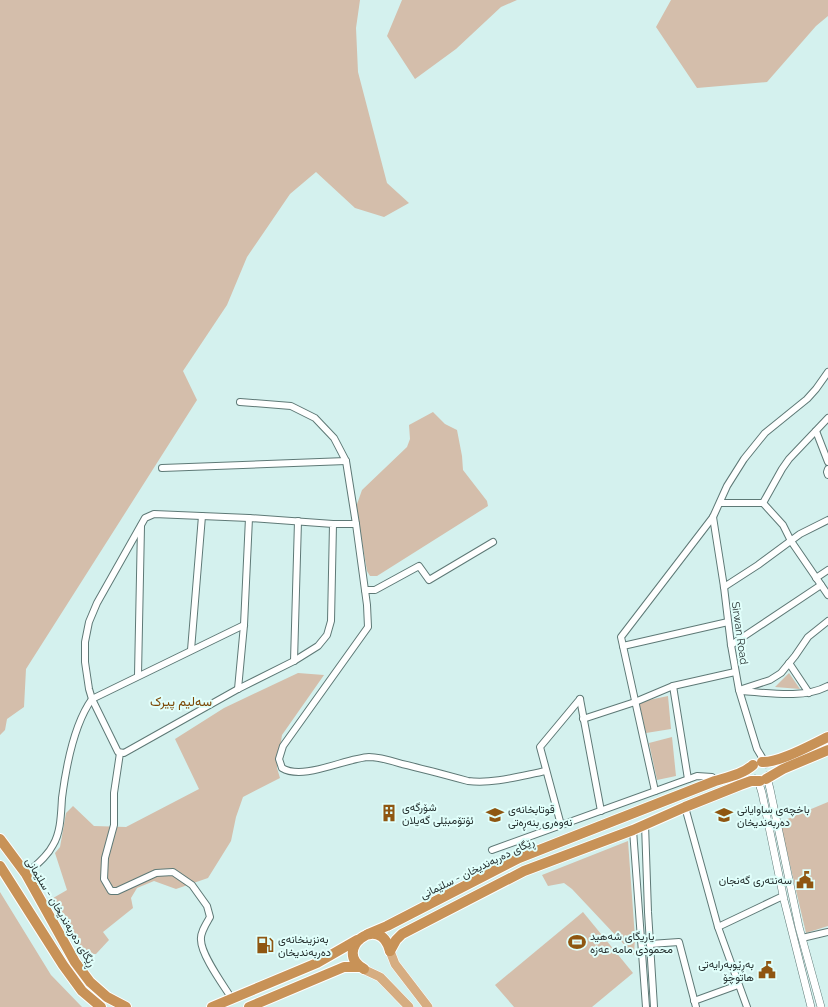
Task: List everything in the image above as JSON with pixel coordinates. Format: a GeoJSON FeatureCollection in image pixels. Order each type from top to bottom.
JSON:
{"type":"FeatureCollection","features":[{"type":"Feature","properties":{"kind":"highway"},"geometry":{"type":"LineString","coordinates":[[390,951],[396,940],[402,934],[524,871],[633,830],[685,806],[747,782],[784,757],[828,737]]}},
{"type":"Feature","properties":{"kind":"highway"},"geometry":{"type":"LineString","coordinates":[[761,772],[783,769],[828,750]]}},
{"type":"Feature","properties":{"kind":"highway","name":"ڕێگای دەربەندیخان - سلێمانی"},"geometry":{"type":"LineString","coordinates":[[357,940],[362,936],[387,926],[519,858],[748,769],[761,772]]}},
{"type":"Feature","properties":{"kind":"highway","name":"ڕێگای دەربەندیخان - سلێمانی"},"geometry":{"type":"LineString","coordinates":[[0,839],[26,874],[75,962],[86,977],[107,997],[126,1007]]}},
{"type":"Feature","properties":{"kind":"highway"},"geometry":{"type":"LineString","coordinates":[[0,866],[63,965],[82,991],[101,1007]]}},
{"type":"Feature","properties":{"kind":"highway"},"geometry":{"type":"LineString","coordinates":[[368,934],[374,934],[385,939],[389,945],[390,951]]}},
{"type":"Feature","properties":{"kind":"highway"},"geometry":{"type":"LineString","coordinates":[[212,1007],[317,963],[357,940]]}},
{"type":"Feature","properties":{"kind":"highway"},"geometry":{"type":"LineString","coordinates":[[357,940],[353,951],[354,957],[363,968]]}},
{"type":"Feature","properties":{"kind":"highway"},"geometry":{"type":"LineString","coordinates":[[249,1007],[344,967],[363,968]]}},
{"type":"Feature","properties":{"kind":"highway"},"geometry":{"type":"LineString","coordinates":[[258,988],[264,1001]]}},
{"type":"Feature","properties":{"kind":"main road"},"geometry":{"type":"LineString","coordinates":[[390,951],[395,964],[428,1007]]}},
{"type":"Feature","properties":{"kind":"main road"},"geometry":{"type":"LineString","coordinates":[[363,968],[380,977],[409,1007]]}},
{"type":"Feature","properties":{"kind":"street"},"geometry":{"type":"LineString","coordinates":[[656,791],[621,637],[713,517],[727,486],[744,460],[765,433],[807,399],[816,390],[828,372]]}},
{"type":"Feature","properties":{"kind":"street"},"geometry":{"type":"LineString","coordinates":[[240,402],[291,406],[315,418],[334,438],[346,461],[365,590],[368,627],[283,746],[279,759],[282,768],[288,770],[306,771],[370,757],[468,781],[479,782],[490,782],[546,771]]}},
{"type":"Feature","properties":{"kind":"street"},"geometry":{"type":"LineString","coordinates":[[763,503],[782,469],[798,449],[828,418]]}},
{"type":"Feature","properties":{"kind":"street"},"geometry":{"type":"LineString","coordinates":[[816,431],[828,462]]}},
{"type":"Feature","properties":{"kind":"street"},"geometry":{"type":"LineString","coordinates":[[162,468],[346,461]]}},
{"type":"Feature","properties":{"kind":"street"},"geometry":{"type":"LineString","coordinates":[[828,469],[828,475]]}},
{"type":"Feature","properties":{"kind":"street"},"geometry":{"type":"LineString","coordinates":[[720,503],[763,503],[783,525],[791,541],[828,595]]}},
{"type":"Feature","properties":{"kind":"street"},"geometry":{"type":"LineString","coordinates":[[120,753],[117,751],[92,699],[89,689],[84,652],[85,642],[89,622],[97,603],[141,524],[147,516],[154,514],[356,524]]}},
{"type":"Feature","properties":{"kind":"street"},"geometry":{"type":"LineString","coordinates":[[191,650],[202,516]]}},
{"type":"Feature","properties":{"kind":"street","name":"Sirwan Road"},"geometry":{"type":"LineString","coordinates":[[713,517],[731,645],[739,690],[761,772]]}},
{"type":"Feature","properties":{"kind":"street"},"geometry":{"type":"LineString","coordinates":[[238,689],[244,625],[249,518]]}},
{"type":"Feature","properties":{"kind":"street"},"geometry":{"type":"LineString","coordinates":[[724,587],[800,534],[828,520]]}},
{"type":"Feature","properties":{"kind":"street"},"geometry":{"type":"LineString","coordinates":[[294,661],[298,521]]}},
{"type":"Feature","properties":{"kind":"street"},"geometry":{"type":"LineString","coordinates":[[138,675],[141,524]]}},
{"type":"Feature","properties":{"kind":"street"},"geometry":{"type":"LineString","coordinates":[[120,753],[124,753],[238,689],[294,661],[318,646],[329,630],[331,620],[333,524]]}},
{"type":"Feature","properties":{"kind":"street"},"geometry":{"type":"LineString","coordinates":[[365,590],[375,590],[419,566],[429,580],[493,542]]}},
{"type":"Feature","properties":{"kind":"street"},"geometry":{"type":"LineString","coordinates":[[816,578],[828,570]]}},
{"type":"Feature","properties":{"kind":"street"},"geometry":{"type":"LineString","coordinates":[[731,645],[821,585]]}},
{"type":"Feature","properties":{"kind":"street"},"geometry":{"type":"LineString","coordinates":[[739,690],[770,680],[781,672],[808,637],[828,621]]}},
{"type":"Feature","properties":{"kind":"street"},"geometry":{"type":"LineString","coordinates":[[623,646],[728,622]]}},
{"type":"Feature","properties":{"kind":"street"},"geometry":{"type":"LineString","coordinates":[[26,874],[47,854],[54,845],[58,834],[65,773],[70,752],[86,706],[92,699],[138,675],[244,625]]}},
{"type":"Feature","properties":{"kind":"street"},"geometry":{"type":"LineString","coordinates":[[789,663],[809,693]]}},
{"type":"Feature","properties":{"kind":"street"},"geometry":{"type":"LineString","coordinates":[[583,719],[635,702],[673,686],[736,672]]}},
{"type":"Feature","properties":{"kind":"street"},"geometry":{"type":"LineString","coordinates":[[673,686],[688,780]]}},
{"type":"Feature","properties":{"kind":"street"},"geometry":{"type":"LineString","coordinates":[[739,690],[770,693],[809,693],[828,686]]}},
{"type":"Feature","properties":{"kind":"street"},"geometry":{"type":"LineString","coordinates":[[561,825],[540,747],[580,699],[601,811]]}},
{"type":"Feature","properties":{"kind":"street","name":"Sirwan Road"},"geometry":{"type":"LineString","coordinates":[[756,749],[761,772]]}},
{"type":"Feature","properties":{"kind":"street"},"geometry":{"type":"LineString","coordinates":[[120,753],[114,793],[114,825],[105,858],[104,879],[111,891],[117,891],[156,873],[173,872],[192,885],[207,906],[210,917],[204,927],[200,939],[202,949],[232,999]]}},
{"type":"Feature","properties":{"kind":"street"},"geometry":{"type":"LineString","coordinates":[[761,772],[759,783],[783,896],[811,1007]]}},
{"type":"Feature","properties":{"kind":"street"},"geometry":{"type":"LineString","coordinates":[[761,772],[770,789],[802,938],[821,1007]]}},
{"type":"Feature","properties":{"kind":"street"},"geometry":{"type":"LineString","coordinates":[[492,850],[702,775],[712,777],[715,781]]}},
{"type":"Feature","properties":{"kind":"street"},"geometry":{"type":"LineString","coordinates":[[685,806],[718,928],[747,1007]]}},
{"type":"Feature","properties":{"kind":"street"},"geometry":{"type":"LineString","coordinates":[[645,824],[654,1007]]}},
{"type":"Feature","properties":{"kind":"street"},"geometry":{"type":"LineString","coordinates":[[633,830],[646,1007]]}},
{"type":"Feature","properties":{"kind":"street"},"geometry":{"type":"LineString","coordinates":[[718,928],[783,896]]}},
{"type":"Feature","properties":{"kind":"street"},"geometry":{"type":"LineString","coordinates":[[802,938],[828,932]]}},
{"type":"Feature","properties":{"kind":"street"},"geometry":{"type":"LineString","coordinates":[[650,944],[679,942],[695,1004],[738,984]]}},
{"type":"Feature","properties":{"kind":"shaded area"},"geometry":{"type":"Polygon","coordinates":[[[0,0],[360,0],[356,28],[358,72],[387,183],[409,203],[384,217],[355,208],[316,172],[290,194],[247,257],[227,305],[183,371],[197,400],[26,669],[24,707],[7,719],[5,730],[0,735],[0,0]]]}},
{"type":"Feature","properties":{"kind":"shaded area"},"geometry":{"type":"Polygon","coordinates":[[[402,0],[517,0],[501,7],[456,49],[415,79],[387,36],[402,0]]]}},
{"type":"Feature","properties":{"kind":"shaded area"},"geometry":{"type":"Polygon","coordinates":[[[671,0],[828,0],[828,16],[816,26],[767,82],[697,88],[656,27],[671,0]]]}},
{"type":"Feature","properties":{"kind":"shaded area"},"geometry":{"type":"Polygon","coordinates":[[[433,412],[445,424],[457,430],[463,470],[487,501],[488,506],[377,576],[370,576],[367,571],[356,507],[362,490],[407,447],[410,439],[409,425],[433,412]]]}},
{"type":"Feature","properties":{"kind":"shaded area"},"geometry":{"type":"Polygon","coordinates":[[[298,673],[324,675],[282,735],[277,768],[280,778],[243,797],[236,817],[231,841],[208,878],[176,889],[154,881],[137,888],[131,898],[133,908],[103,932],[109,940],[96,954],[84,954],[72,934],[48,901],[67,890],[55,853],[60,847],[66,813],[73,806],[94,826],[126,827],[199,789],[175,739],[224,708],[298,673]]]}},
{"type":"Feature","properties":{"kind":"shaded area"},"geometry":{"type":"Polygon","coordinates":[[[789,673],[800,689],[775,687],[789,673]]]}},
{"type":"Feature","properties":{"kind":"shaded area"},"geometry":{"type":"Polygon","coordinates":[[[668,696],[671,729],[646,733],[639,702],[668,696]]]}},
{"type":"Feature","properties":{"kind":"shaded area"},"geometry":{"type":"Polygon","coordinates":[[[672,737],[676,776],[657,780],[649,743],[672,737]]]}},
{"type":"Feature","properties":{"kind":"shaded area"},"geometry":{"type":"Polygon","coordinates":[[[828,802],[828,926],[806,933],[780,822],[828,802]]]}},
{"type":"Feature","properties":{"kind":"shaded area"},"geometry":{"type":"Polygon","coordinates":[[[628,841],[635,938],[634,955],[572,889],[564,883],[548,886],[542,875],[628,841]]]}},
{"type":"Feature","properties":{"kind":"shaded area"},"geometry":{"type":"Polygon","coordinates":[[[0,892],[51,975],[82,1007],[0,1007],[0,892]]]}},
{"type":"Feature","properties":{"kind":"shaded area","name":"یاریگاى شه‌هید محمودى مامه‌ عه‌زه"},"geometry":{"type":"Polygon","coordinates":[[[583,912],[633,973],[592,1007],[514,1007],[495,985],[583,912]]]}},
{"type":"Feature","properties":{"kind":"place","name":"شۆرگه‌ى ئۆتۆمبێلى گه‌یلان"},"geometry":{"type":"Point","coordinates":[389,813]}},
{"type":"Feature","properties":{"kind":"place","name":"قوتابخانەی نەوەری بنەڕەتی"},"geometry":{"type":"Point","coordinates":[495,815]}},
{"type":"Feature","properties":{"kind":"place","name":"باخچەی ساوایانی دەربەندیخان"},"geometry":{"type":"Point","coordinates":[724,815]}},
{"type":"Feature","properties":{"kind":"place","name":"سەنتەری گەنجان"},"geometry":{"type":"Point","coordinates":[805,880]}},
{"type":"Feature","properties":{"kind":"place","name":"یاریگاى شه‌هید محمودى مامه‌ عه‌زه"},"geometry":{"type":"Point","coordinates":[577,942]}},
{"type":"Feature","properties":{"kind":"place","name":"بەنزینخانەی دەربەندیخان"},"geometry":{"type":"Point","coordinates":[265,945]}},
{"type":"Feature","properties":{"kind":"place","name":"بەڕێوبەرایەتی هاتوچۆ"},"geometry":{"type":"Point","coordinates":[767,970]}},
{"type":"Feature","properties":{"kind":"district","name":"سەلیم پیرک"},"geometry":{"type":"Point","coordinates":[181,701]}}]}
